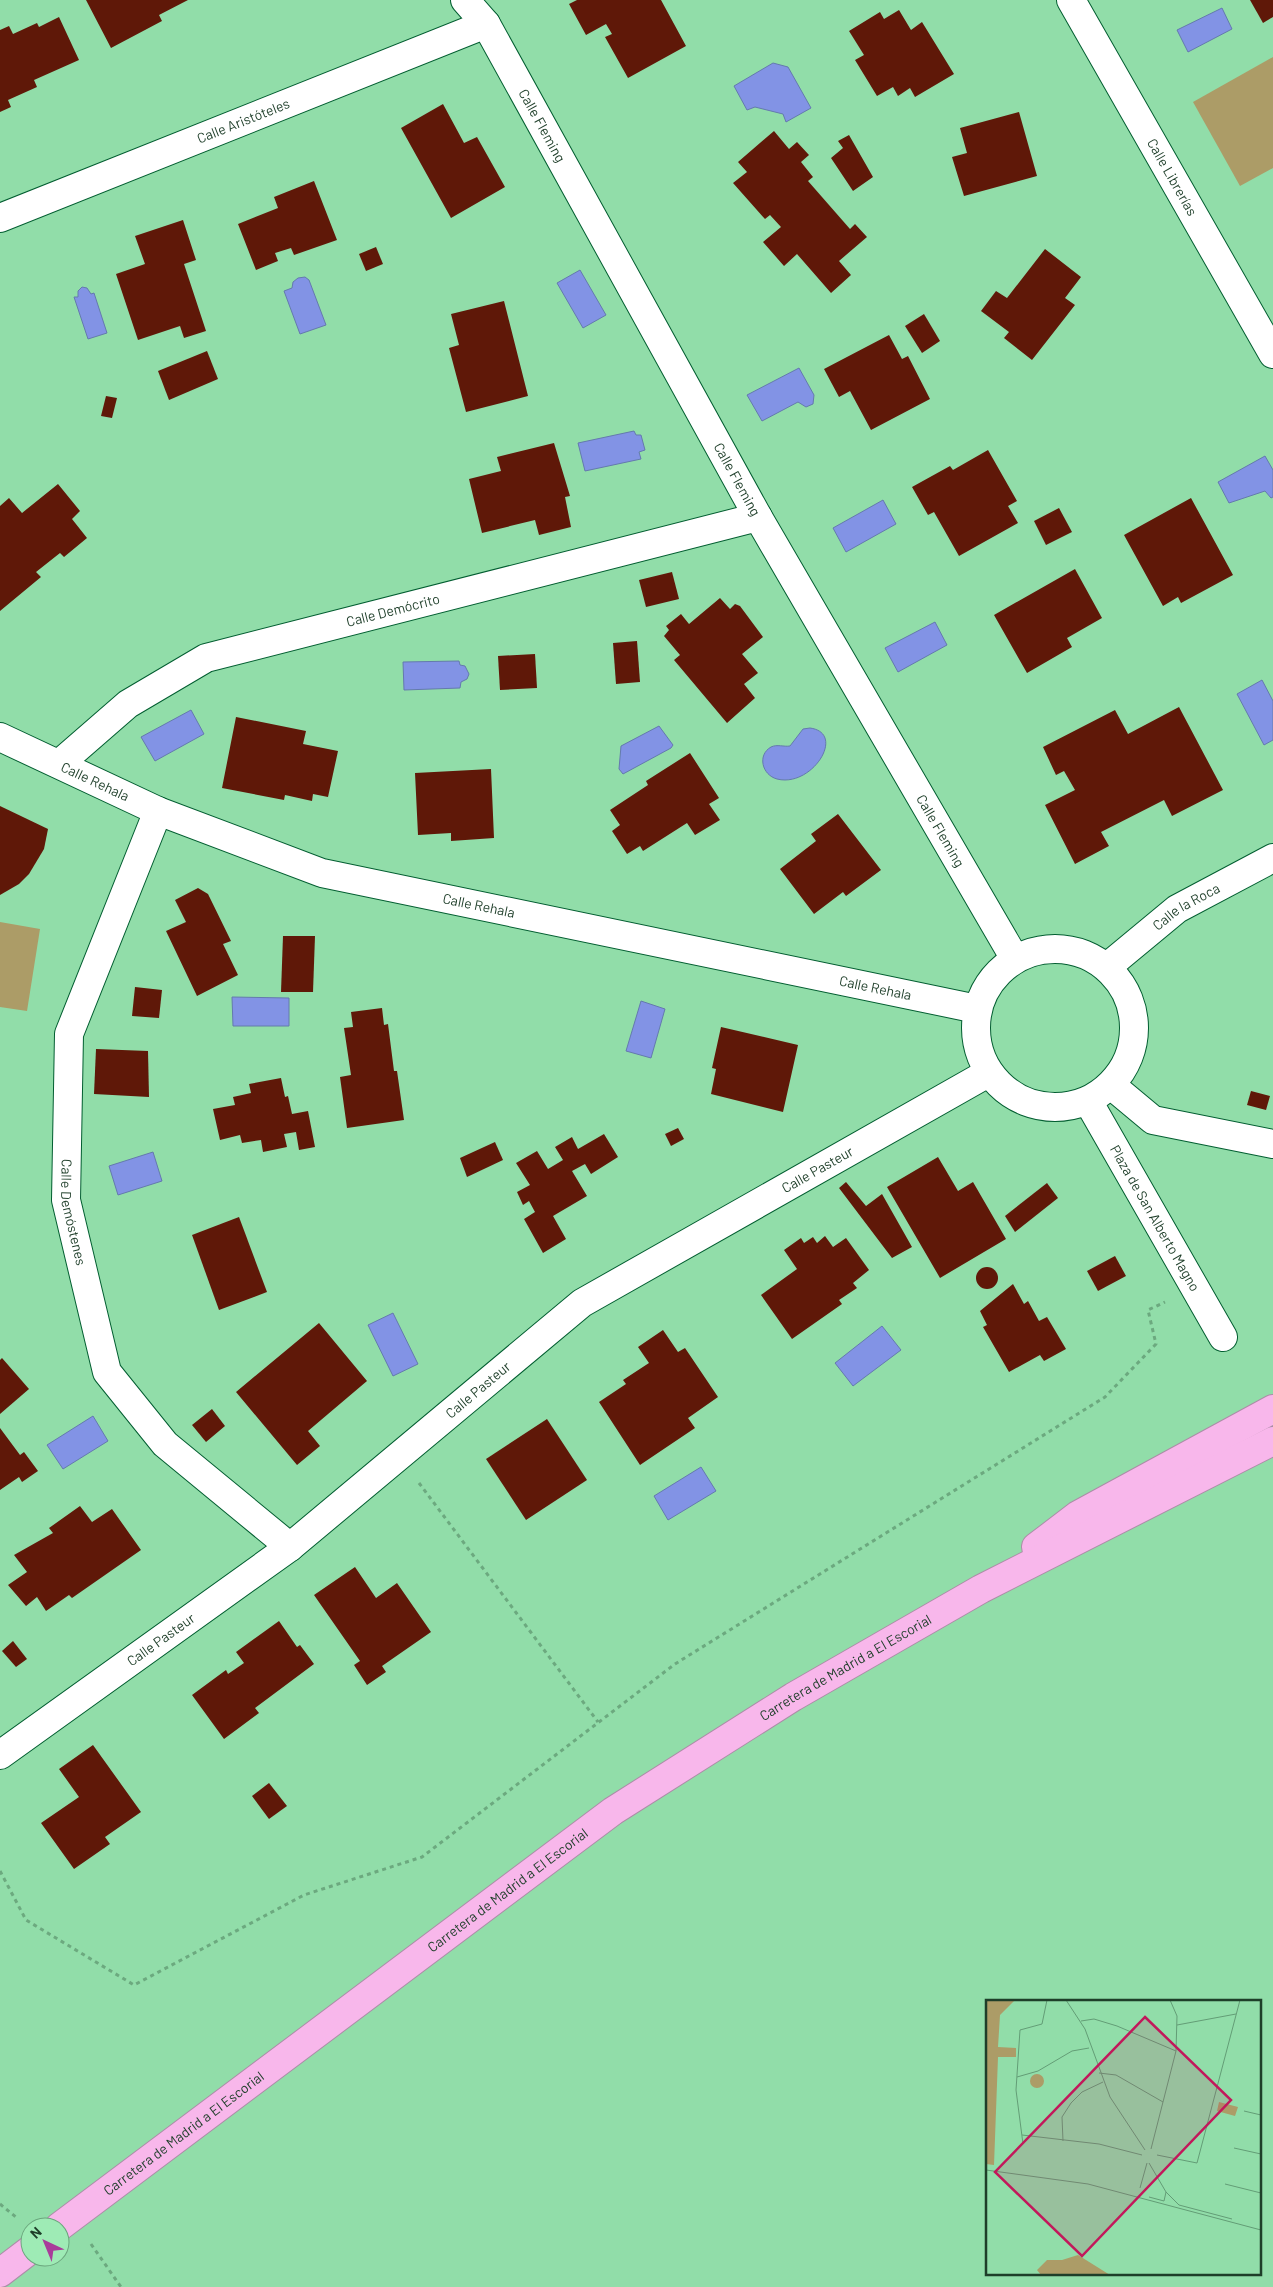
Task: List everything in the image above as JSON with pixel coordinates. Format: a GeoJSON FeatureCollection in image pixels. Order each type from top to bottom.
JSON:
{"type":"FeatureCollection","features":[{"type":"Feature","properties":{"kind":"highway"},"geometry":{"type":"LineString","coordinates":[[1078,1516],[1273,1391]]}},
{"type":"Feature","properties":{"kind":"highway","name":"Carretera de Madrid a El Escorial"},"geometry":{"type":"LineString","coordinates":[[981,1589],[1078,1516],[1273,1409]]}},
{"type":"Feature","properties":{"kind":"highway","name":"Carretera de Madrid a El Escorial"},"geometry":{"type":"LineString","coordinates":[[70,2219],[613,1811],[793,1697],[981,1589],[1273,1441]]}},
{"type":"Feature","properties":{"kind":"highway"},"geometry":{"type":"LineString","coordinates":[[0,2273],[20,2258]]}},
{"type":"Feature","properties":{"kind":"street","name":"Calle Fleming"},"geometry":{"type":"LineString","coordinates":[[465,0],[486,24],[758,517],[1015,959]]}},
{"type":"Feature","properties":{"kind":"street","name":"Calle Librerías"},"geometry":{"type":"LineString","coordinates":[[1071,0],[1273,354]]}},
{"type":"Feature","properties":{"kind":"street","name":"Calle Aristóteles"},"geometry":{"type":"LineString","coordinates":[[0,218],[486,24]]}},
{"type":"Feature","properties":{"kind":"street","name":"Calle Demócrito"},"geometry":{"type":"LineString","coordinates":[[59,764],[128,704],[206,658],[758,517]]}},
{"type":"Feature","properties":{"kind":"street","name":"Calle Rehala"},"geometry":{"type":"LineString","coordinates":[[0,737],[158,810],[322,873],[977,1009]]}},
{"type":"Feature","properties":{"kind":"street","name":"Calle Demóstenes"},"geometry":{"type":"LineString","coordinates":[[158,810],[69,1034],[66,1200],[107,1372],[165,1444],[290,1547]]}},
{"type":"Feature","properties":{"kind":"street","name":"Calle la Roca"},"geometry":{"type":"LineString","coordinates":[[1107,967],[1177,909],[1273,858]]}},
{"type":"Feature","properties":{"kind":"street"},"geometry":{"type":"LineString","coordinates":[[1046,949],[1078,952],[1107,967],[1127,994],[1134,1025],[1129,1058],[1111,1085],[1088,1100],[1052,1108],[1016,1098],[988,1073],[976,1042],[977,1009],[991,980],[1015,959],[1046,949]]}},
{"type":"Feature","properties":{"kind":"street","name":"Calle Pasteur"},"geometry":{"type":"LineString","coordinates":[[0,1755],[290,1547],[582,1303],[988,1073]]}},
{"type":"Feature","properties":{"kind":"street"},"geometry":{"type":"LineString","coordinates":[[1111,1085],[1153,1120],[1273,1144]]}},
{"type":"Feature","properties":{"kind":"street","name":"Plaza de San Alberto Magno"},"geometry":{"type":"LineString","coordinates":[[1088,1100],[1223,1337]]}},
{"type":"Feature","properties":{"kind":"path"},"geometry":{"type":"LineString","coordinates":[[0,1871],[26,1920],[134,1985],[304,1895],[422,1857],[675,1664],[1105,1397],[1156,1344],[1148,1310],[1195,1288]]}},
{"type":"Feature","properties":{"kind":"path"},"geometry":{"type":"LineString","coordinates":[[399,1456],[598,1722]]}},
{"type":"Feature","properties":{"kind":"path"},"geometry":{"type":"LineString","coordinates":[[70,2230],[81,2234],[94,2246],[121,2287]]}},
{"type":"Feature","properties":{"kind":"shaded area"},"geometry":{"type":"Polygon","coordinates":[[[1273,57],[1273,168],[1240,186],[1193,102],[1273,57]]]}},
{"type":"Feature","properties":{"kind":"shaded area"},"geometry":{"type":"Polygon","coordinates":[[[0,922],[40,929],[27,1011],[0,1007],[0,922]]]}},
{"type":"Feature","properties":{"kind":"water"},"geometry":{"type":"Polygon","coordinates":[[[1222,8],[1232,29],[1188,52],[1177,30],[1222,8]]]}},
{"type":"Feature","properties":{"kind":"water"},"geometry":{"type":"Polygon","coordinates":[[[773,63],[788,67],[811,108],[786,122],[783,114],[755,107],[747,110],[734,86],[773,63]]]}},
{"type":"Feature","properties":{"kind":"water"},"geometry":{"type":"Polygon","coordinates":[[[580,270],[606,315],[583,328],[557,283],[580,270]]]}},
{"type":"Feature","properties":{"kind":"water"},"geometry":{"type":"Polygon","coordinates":[[[305,277],[309,280],[326,325],[300,334],[284,291],[292,288],[293,282],[298,278],[305,277]]]}},
{"type":"Feature","properties":{"kind":"water"},"geometry":{"type":"Polygon","coordinates":[[[82,287],[87,288],[91,294],[94,293],[107,333],[88,339],[74,297],[78,297],[78,291],[82,287]]]}},
{"type":"Feature","properties":{"kind":"water"},"geometry":{"type":"Polygon","coordinates":[[[799,368],[814,395],[813,404],[806,407],[798,402],[762,421],[747,395],[799,368]]]}},
{"type":"Feature","properties":{"kind":"water"},"geometry":{"type":"Polygon","coordinates":[[[634,431],[636,435],[641,435],[645,450],[639,452],[641,459],[585,471],[578,443],[634,431]]]}},
{"type":"Feature","properties":{"kind":"water"},"geometry":{"type":"Polygon","coordinates":[[[1265,456],[1273,470],[1273,497],[1271,498],[1265,491],[1229,503],[1218,482],[1265,456]]]}},
{"type":"Feature","properties":{"kind":"water"},"geometry":{"type":"Polygon","coordinates":[[[883,500],[896,524],[846,552],[833,528],[883,500]]]}},
{"type":"Feature","properties":{"kind":"water"},"geometry":{"type":"Polygon","coordinates":[[[935,622],[947,645],[898,672],[885,648],[935,622]]]}},
{"type":"Feature","properties":{"kind":"water"},"geometry":{"type":"Polygon","coordinates":[[[459,661],[460,665],[465,666],[469,674],[467,679],[461,682],[460,688],[404,690],[403,662],[459,661]]]}},
{"type":"Feature","properties":{"kind":"water"},"geometry":{"type":"Polygon","coordinates":[[[1262,680],[1273,701],[1273,740],[1264,745],[1237,694],[1262,680]]]}},
{"type":"Feature","properties":{"kind":"water"},"geometry":{"type":"Polygon","coordinates":[[[191,710],[204,734],[155,761],[141,737],[191,710]]]}},
{"type":"Feature","properties":{"kind":"water"},"geometry":{"type":"Polygon","coordinates":[[[659,726],[673,745],[671,748],[623,774],[619,769],[621,746],[659,726]]]}},
{"type":"Feature","properties":{"kind":"water"},"geometry":{"type":"Polygon","coordinates":[[[810,728],[821,732],[825,739],[825,749],[821,759],[802,776],[790,780],[772,777],[763,764],[764,755],[767,751],[773,746],[790,746],[803,729],[810,728]]]}},
{"type":"Feature","properties":{"kind":"water"},"geometry":{"type":"Polygon","coordinates":[[[232,997],[289,998],[289,1026],[233,1026],[232,997]]]}},
{"type":"Feature","properties":{"kind":"water"},"geometry":{"type":"Polygon","coordinates":[[[641,1001],[665,1009],[651,1058],[626,1051],[641,1001]]]}},
{"type":"Feature","properties":{"kind":"water"},"geometry":{"type":"Polygon","coordinates":[[[153,1152],[162,1181],[118,1195],[109,1166],[153,1152]]]}},
{"type":"Feature","properties":{"kind":"water"},"geometry":{"type":"Polygon","coordinates":[[[393,1313],[418,1364],[393,1376],[368,1325],[393,1313]]]}},
{"type":"Feature","properties":{"kind":"water"},"geometry":{"type":"Polygon","coordinates":[[[882,1326],[901,1350],[853,1386],[835,1363],[882,1326]]]}},
{"type":"Feature","properties":{"kind":"water"},"geometry":{"type":"Polygon","coordinates":[[[93,1416],[108,1441],[63,1469],[47,1445],[93,1416]]]}},
{"type":"Feature","properties":{"kind":"water"},"geometry":{"type":"Polygon","coordinates":[[[701,1467],[716,1491],[668,1520],[654,1496],[701,1467]]]}},
{"type":"Feature","properties":{"kind":"building"},"geometry":{"type":"Polygon","coordinates":[[[86,0],[188,0],[159,15],[162,21],[111,48],[86,0]]]}},
{"type":"Feature","properties":{"kind":"building"},"geometry":{"type":"Polygon","coordinates":[[[577,0],[661,0],[686,46],[628,78],[605,37],[612,34],[606,24],[586,35],[569,4],[577,0]]]}},
{"type":"Feature","properties":{"kind":"building"},"geometry":{"type":"Polygon","coordinates":[[[1250,0],[1273,0],[1273,17],[1263,23],[1250,0]]]}},
{"type":"Feature","properties":{"kind":"building"},"geometry":{"type":"Polygon","coordinates":[[[899,10],[911,30],[922,22],[954,74],[915,97],[910,88],[898,96],[893,87],[877,96],[855,60],[864,55],[849,31],[880,12],[884,19],[899,10]]]}},
{"type":"Feature","properties":{"kind":"building"},"geometry":{"type":"Polygon","coordinates":[[[59,17],[79,60],[34,80],[37,87],[8,100],[11,107],[0,112],[0,30],[9,26],[13,34],[37,23],[39,27],[59,17]]]}},
{"type":"Feature","properties":{"kind":"building"},"geometry":{"type":"Polygon","coordinates":[[[443,104],[464,143],[477,137],[505,187],[451,218],[401,128],[443,104]]]}},
{"type":"Feature","properties":{"kind":"building"},"geometry":{"type":"Polygon","coordinates":[[[1019,112],[1037,176],[964,196],[952,157],[967,153],[960,128],[1019,112]]]}},
{"type":"Feature","properties":{"kind":"building"},"geometry":{"type":"Polygon","coordinates":[[[774,131],[789,149],[797,142],[809,155],[801,162],[813,177],[808,181],[850,229],[855,224],[867,237],[839,261],[851,275],[831,293],[797,254],[784,266],[763,242],[781,227],[770,215],[765,219],[733,183],[747,172],[738,162],[774,131]]]}},
{"type":"Feature","properties":{"kind":"building"},"geometry":{"type":"Polygon","coordinates":[[[849,135],[873,177],[853,191],[831,158],[843,148],[838,141],[849,135]]]}},
{"type":"Feature","properties":{"kind":"building"},"geometry":{"type":"Polygon","coordinates":[[[314,181],[337,240],[294,255],[291,248],[275,253],[278,261],[256,270],[238,224],[278,208],[274,197],[314,181]]]}},
{"type":"Feature","properties":{"kind":"building"},"geometry":{"type":"Polygon","coordinates":[[[183,220],[196,260],[184,264],[206,331],[184,338],[180,326],[138,340],[116,274],[145,264],[135,236],[183,220]]]}},
{"type":"Feature","properties":{"kind":"building"},"geometry":{"type":"Polygon","coordinates":[[[376,247],[383,264],[366,271],[359,254],[376,247]]]}},
{"type":"Feature","properties":{"kind":"building"},"geometry":{"type":"Polygon","coordinates":[[[1045,249],[1081,277],[1065,298],[1075,305],[1032,360],[1004,338],[1009,332],[981,311],[996,291],[1007,298],[1045,249]]]}},
{"type":"Feature","properties":{"kind":"building"},"geometry":{"type":"Polygon","coordinates":[[[504,301],[528,396],[466,412],[449,348],[459,345],[451,314],[504,301]]]}},
{"type":"Feature","properties":{"kind":"building"},"geometry":{"type":"Polygon","coordinates":[[[924,314],[940,341],[922,353],[905,326],[924,314]]]}},
{"type":"Feature","properties":{"kind":"building"},"geometry":{"type":"Polygon","coordinates":[[[889,335],[902,359],[908,356],[930,399],[871,430],[850,391],[839,397],[824,369],[889,335]]]}},
{"type":"Feature","properties":{"kind":"building"},"geometry":{"type":"Polygon","coordinates":[[[207,351],[218,379],[169,400],[158,371],[207,351]]]}},
{"type":"Feature","properties":{"kind":"building"},"geometry":{"type":"Polygon","coordinates":[[[106,396],[117,398],[112,418],[101,416],[106,396]]]}},
{"type":"Feature","properties":{"kind":"building"},"geometry":{"type":"Polygon","coordinates":[[[554,443],[570,496],[565,497],[571,527],[539,535],[535,520],[482,533],[469,479],[501,471],[497,457],[554,443]]]}},
{"type":"Feature","properties":{"kind":"building"},"geometry":{"type":"Polygon","coordinates":[[[988,450],[1017,501],[1008,506],[1018,523],[959,556],[934,512],[928,515],[912,487],[950,466],[953,470],[988,450]]]}},
{"type":"Feature","properties":{"kind":"building"},"geometry":{"type":"Polygon","coordinates":[[[58,484],[80,511],[72,519],[87,538],[64,557],[60,553],[36,572],[41,577],[0,611],[0,506],[9,498],[22,513],[58,484]]]}},
{"type":"Feature","properties":{"kind":"building"},"geometry":{"type":"Polygon","coordinates":[[[1191,498],[1233,575],[1181,603],[1178,597],[1163,606],[1124,535],[1191,498]]]}},
{"type":"Feature","properties":{"kind":"building"},"geometry":{"type":"Polygon","coordinates":[[[1059,508],[1072,532],[1046,545],[1034,521],[1059,508]]]}},
{"type":"Feature","properties":{"kind":"building"},"geometry":{"type":"Polygon","coordinates":[[[1075,569],[1102,618],[1067,638],[1072,647],[1027,673],[994,615],[1075,569]]]}},
{"type":"Feature","properties":{"kind":"building"},"geometry":{"type":"Polygon","coordinates":[[[672,572],[679,599],[646,607],[639,580],[672,572]]]}},
{"type":"Feature","properties":{"kind":"building"},"geometry":{"type":"Polygon","coordinates":[[[720,598],[730,609],[735,604],[740,606],[763,637],[742,654],[758,673],[744,684],[755,698],[727,723],[674,660],[680,655],[664,636],[669,630],[666,626],[681,614],[689,624],[720,598]]]}},
{"type":"Feature","properties":{"kind":"building"},"geometry":{"type":"Polygon","coordinates":[[[637,641],[640,682],[616,684],[613,643],[637,641]]]}},
{"type":"Feature","properties":{"kind":"building"},"geometry":{"type":"Polygon","coordinates":[[[535,654],[537,688],[500,690],[498,656],[535,654]]]}},
{"type":"Feature","properties":{"kind":"building"},"geometry":{"type":"Polygon","coordinates":[[[1179,707],[1223,790],[1172,816],[1164,800],[1101,832],[1109,846],[1075,864],[1045,805],[1075,790],[1064,771],[1056,775],[1043,747],[1115,710],[1128,734],[1179,707]]]}},
{"type":"Feature","properties":{"kind":"building"},"geometry":{"type":"Polygon","coordinates":[[[236,717],[306,731],[303,744],[338,751],[328,797],[313,794],[312,801],[285,795],[284,800],[222,788],[236,717]]]}},
{"type":"Feature","properties":{"kind":"building"},"geometry":{"type":"Polygon","coordinates":[[[690,753],[719,798],[709,804],[720,820],[695,835],[687,823],[643,851],[640,846],[627,854],[612,831],[620,825],[610,810],[648,785],[646,781],[690,753]]]}},
{"type":"Feature","properties":{"kind":"building"},"geometry":{"type":"Polygon","coordinates":[[[491,769],[494,838],[451,841],[451,833],[418,835],[415,773],[491,769]]]}},
{"type":"Feature","properties":{"kind":"building"},"geometry":{"type":"Polygon","coordinates":[[[0,806],[48,829],[44,849],[29,874],[19,884],[0,895],[0,806]]]}},
{"type":"Feature","properties":{"kind":"building"},"geometry":{"type":"Polygon","coordinates":[[[838,814],[881,870],[846,896],[843,892],[814,914],[780,869],[816,841],[811,834],[838,814]]]}},
{"type":"Feature","properties":{"kind":"building"},"geometry":{"type":"Polygon","coordinates":[[[198,888],[208,894],[231,941],[223,944],[238,975],[197,996],[166,931],[186,922],[175,900],[198,888]]]}},
{"type":"Feature","properties":{"kind":"building"},"geometry":{"type":"Polygon","coordinates":[[[283,936],[315,936],[313,992],[281,992],[283,936]]]}},
{"type":"Feature","properties":{"kind":"building"},"geometry":{"type":"Polygon","coordinates":[[[135,987],[162,990],[159,1018],[132,1016],[135,987]]]}},
{"type":"Feature","properties":{"kind":"building"},"geometry":{"type":"Polygon","coordinates":[[[382,1008],[384,1025],[388,1024],[394,1071],[397,1071],[404,1120],[347,1128],[340,1077],[351,1075],[344,1028],[353,1027],[351,1012],[382,1008]]]}},
{"type":"Feature","properties":{"kind":"building"},"geometry":{"type":"Polygon","coordinates":[[[721,1027],[798,1045],[783,1112],[711,1094],[716,1069],[712,1068],[721,1027]]]}},
{"type":"Feature","properties":{"kind":"building"},"geometry":{"type":"Polygon","coordinates":[[[96,1049],[148,1051],[149,1097],[94,1094],[96,1049]]]}},
{"type":"Feature","properties":{"kind":"building"},"geometry":{"type":"Polygon","coordinates":[[[281,1078],[285,1097],[288,1096],[292,1114],[308,1111],[315,1147],[299,1150],[296,1132],[284,1134],[287,1147],[263,1152],[261,1140],[242,1143],[240,1135],[220,1140],[213,1109],[235,1105],[233,1097],[251,1093],[249,1084],[281,1078]]]}},
{"type":"Feature","properties":{"kind":"building"},"geometry":{"type":"Polygon","coordinates":[[[1251,1091],[1270,1096],[1266,1110],[1247,1105],[1251,1091]]]}},
{"type":"Feature","properties":{"kind":"building"},"geometry":{"type":"Polygon","coordinates":[[[678,1128],[684,1139],[671,1146],[665,1134],[678,1128]]]}},
{"type":"Feature","properties":{"kind":"building"},"geometry":{"type":"Polygon","coordinates":[[[604,1134],[618,1157],[591,1174],[585,1164],[572,1171],[587,1196],[553,1216],[566,1239],[543,1253],[524,1219],[535,1212],[529,1201],[523,1205],[517,1192],[530,1185],[516,1163],[537,1151],[548,1169],[563,1160],[555,1147],[572,1137],[578,1149],[604,1134]]]}},
{"type":"Feature","properties":{"kind":"building"},"geometry":{"type":"Polygon","coordinates":[[[495,1142],[503,1160],[467,1177],[460,1158],[495,1142]]]}},
{"type":"Feature","properties":{"kind":"building"},"geometry":{"type":"Polygon","coordinates":[[[938,1157],[958,1191],[973,1182],[1006,1239],[940,1278],[887,1187],[938,1157]]]}},
{"type":"Feature","properties":{"kind":"building"},"geometry":{"type":"Polygon","coordinates":[[[846,1182],[866,1206],[882,1194],[912,1247],[892,1258],[839,1188],[846,1182]]]}},
{"type":"Feature","properties":{"kind":"building"},"geometry":{"type":"Polygon","coordinates":[[[1047,1183],[1058,1198],[1015,1232],[1005,1216],[1047,1183]]]}},
{"type":"Feature","properties":{"kind":"building"},"geometry":{"type":"Polygon","coordinates":[[[239,1217],[267,1292],[219,1310],[192,1235],[239,1217]]]}},
{"type":"Feature","properties":{"kind":"building"},"geometry":{"type":"Polygon","coordinates":[[[825,1236],[833,1247],[846,1238],[869,1270],[853,1283],[857,1288],[839,1300],[842,1304],[792,1339],[761,1295],[797,1269],[784,1250],[801,1238],[804,1243],[813,1237],[817,1243],[825,1236]]]}},
{"type":"Feature","properties":{"kind":"building"},"geometry":{"type":"Polygon","coordinates":[[[1115,1256],[1126,1276],[1098,1291],[1087,1271],[1115,1256]]]}},
{"type":"Feature","properties":{"kind":"building"},"geometry":{"type":"Polygon","coordinates":[[[987,1267],[997,1274],[998,1278],[991,1288],[987,1289],[977,1282],[976,1278],[983,1268],[987,1267]]]}},
{"type":"Feature","properties":{"kind":"building"},"geometry":{"type":"Polygon","coordinates":[[[1013,1284],[1024,1304],[1028,1301],[1039,1321],[1047,1317],[1066,1349],[1044,1361],[1040,1355],[1009,1372],[983,1327],[987,1325],[980,1311],[1013,1284]]]}},
{"type":"Feature","properties":{"kind":"building"},"geometry":{"type":"Polygon","coordinates":[[[319,1323],[367,1381],[308,1431],[320,1446],[297,1465],[236,1392],[319,1323]]]}},
{"type":"Feature","properties":{"kind":"building"},"geometry":{"type":"Polygon","coordinates":[[[663,1330],[678,1352],[685,1348],[718,1397],[688,1418],[695,1428],[640,1465],[599,1402],[626,1384],[623,1380],[649,1363],[638,1347],[663,1330]]]}},
{"type":"Feature","properties":{"kind":"building"},"geometry":{"type":"Polygon","coordinates":[[[2,1358],[29,1389],[0,1414],[0,1360],[2,1358]]]}},
{"type":"Feature","properties":{"kind":"building"},"geometry":{"type":"Polygon","coordinates":[[[212,1409],[225,1426],[206,1442],[192,1425],[212,1409]]]}},
{"type":"Feature","properties":{"kind":"building"},"geometry":{"type":"Polygon","coordinates":[[[547,1419],[587,1480],[526,1520],[486,1459],[547,1419]]]}},
{"type":"Feature","properties":{"kind":"building"},"geometry":{"type":"Polygon","coordinates":[[[0,1428],[20,1455],[24,1452],[38,1471],[22,1482],[19,1477],[0,1490],[0,1428]]]}},
{"type":"Feature","properties":{"kind":"building"},"geometry":{"type":"Polygon","coordinates":[[[80,1506],[92,1522],[112,1509],[141,1550],[72,1598],[69,1595],[46,1611],[37,1597],[26,1606],[8,1585],[27,1572],[14,1555],[53,1533],[49,1528],[80,1506]]]}},
{"type":"Feature","properties":{"kind":"building"},"geometry":{"type":"Polygon","coordinates":[[[355,1567],[376,1598],[397,1583],[431,1632],[382,1666],[386,1672],[367,1685],[354,1665],[360,1661],[314,1595],[355,1567]]]}},
{"type":"Feature","properties":{"kind":"building"},"geometry":{"type":"Polygon","coordinates":[[[279,1621],[297,1647],[300,1645],[314,1664],[255,1708],[259,1713],[224,1739],[192,1695],[226,1670],[228,1674],[244,1663],[236,1652],[279,1621]]]}},
{"type":"Feature","properties":{"kind":"building"},"geometry":{"type":"Polygon","coordinates":[[[13,1641],[27,1659],[16,1667],[2,1651],[13,1641]]]}},
{"type":"Feature","properties":{"kind":"building"},"geometry":{"type":"Polygon","coordinates":[[[93,1745],[141,1812],[105,1837],[110,1844],[74,1869],[41,1823],[79,1797],[59,1769],[93,1745]]]}},
{"type":"Feature","properties":{"kind":"building"},"geometry":{"type":"Polygon","coordinates":[[[269,1783],[287,1806],[269,1819],[252,1796],[269,1783]]]}}]}
